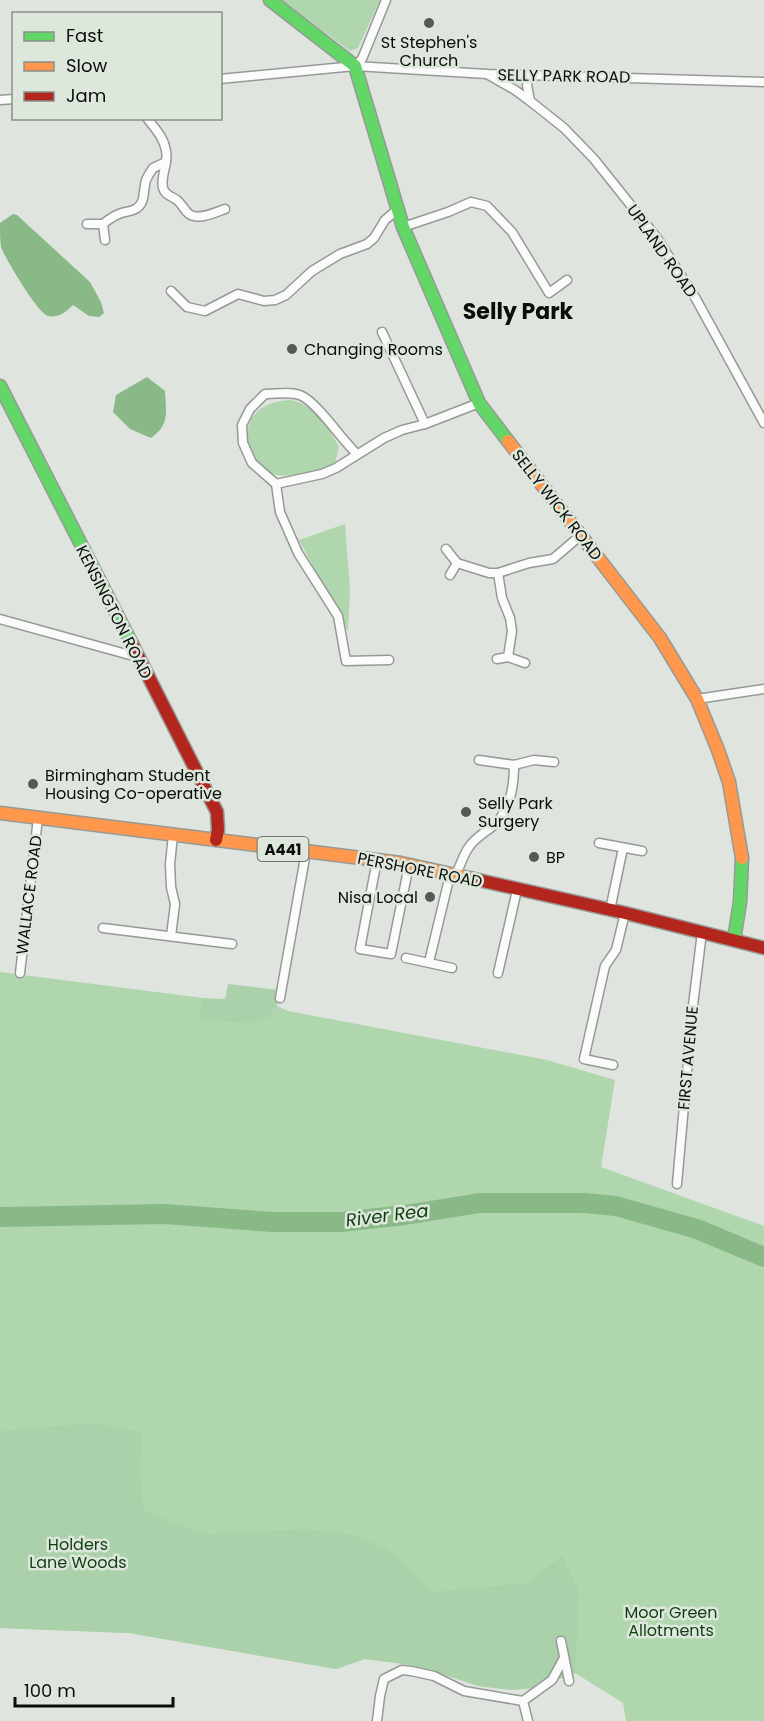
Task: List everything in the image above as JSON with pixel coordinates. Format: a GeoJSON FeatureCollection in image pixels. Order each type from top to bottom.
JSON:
{"type":"FeatureCollection","features":[{"type":"Feature","properties":{"kind":"street"},"geometry":{"type":"LineString","coordinates":[[270,0],[355,66],[362,59],[386,0]]}},
{"type":"Feature","properties":{"kind":"street","name":"SELLY PARK ROAD"},"geometry":{"type":"LineString","coordinates":[[222,79],[355,66],[487,74],[764,82]]}},
{"type":"Feature","properties":{"kind":"street","name":"SELLY WICK ROAD"},"geometry":{"type":"LineString","coordinates":[[355,66],[403,227],[479,403],[660,638],[697,699],[709,725],[729,782],[742,855],[740,902],[734,940]]}},
{"type":"Feature","properties":{"kind":"street","name":"UPLAND ROAD"},"geometry":{"type":"LineString","coordinates":[[487,74],[515,90],[564,128],[594,159],[657,238],[696,299],[764,423]]}},
{"type":"Feature","properties":{"kind":"street"},"geometry":{"type":"LineString","coordinates":[[528,74],[527,85],[530,101]]}},
{"type":"Feature","properties":{"kind":"street"},"geometry":{"type":"LineString","coordinates":[[149,120],[159,133],[167,154],[162,177],[166,195],[180,203],[189,214],[195,217],[225,208]]}},
{"type":"Feature","properties":{"kind":"street"},"geometry":{"type":"LineString","coordinates":[[87,224],[103,224],[110,218],[138,207],[142,202],[145,185],[153,168],[166,162]]}},
{"type":"Feature","properties":{"kind":"street"},"geometry":{"type":"LineString","coordinates":[[403,227],[471,202],[487,206],[512,232],[549,293],[567,280]]}},
{"type":"Feature","properties":{"kind":"street"},"geometry":{"type":"LineString","coordinates":[[171,291],[187,307],[205,311],[238,294],[264,301],[275,300],[286,295],[312,271],[340,254],[368,244],[385,220],[398,209]]}},
{"type":"Feature","properties":{"kind":"street"},"geometry":{"type":"LineString","coordinates":[[103,224],[105,240]]}},
{"type":"Feature","properties":{"kind":"street"},"geometry":{"type":"LineString","coordinates":[[382,332],[425,424]]}},
{"type":"Feature","properties":{"kind":"street","name":"KENSINGTON ROAD"},"geometry":{"type":"LineString","coordinates":[[0,386],[217,812],[216,840]]}},
{"type":"Feature","properties":{"kind":"street"},"geometry":{"type":"LineString","coordinates":[[357,454],[313,404],[301,395],[265,394],[250,409],[242,425],[243,443],[252,463],[276,484],[280,512],[298,553],[338,616],[346,661],[389,660]]}},
{"type":"Feature","properties":{"kind":"street"},"geometry":{"type":"LineString","coordinates":[[276,484],[322,474],[336,468],[384,438],[479,403]]}},
{"type":"Feature","properties":{"kind":"street"},"geometry":{"type":"LineString","coordinates":[[446,549],[457,563],[489,573],[498,573],[529,562],[553,559],[580,535]]}},
{"type":"Feature","properties":{"kind":"street"},"geometry":{"type":"LineString","coordinates":[[450,575],[457,563]]}},
{"type":"Feature","properties":{"kind":"street"},"geometry":{"type":"LineString","coordinates":[[498,573],[502,598],[510,618],[512,631],[508,657]]}},
{"type":"Feature","properties":{"kind":"street"},"geometry":{"type":"LineString","coordinates":[[0,619],[137,657]]}},
{"type":"Feature","properties":{"kind":"street"},"geometry":{"type":"LineString","coordinates":[[496,659],[508,657],[525,663]]}},
{"type":"Feature","properties":{"kind":"street"},"geometry":{"type":"LineString","coordinates":[[697,699],[764,689]]}},
{"type":"Feature","properties":{"kind":"street"},"geometry":{"type":"LineString","coordinates":[[479,760],[514,765],[534,760],[554,762]]}},
{"type":"Feature","properties":{"kind":"street"},"geometry":{"type":"LineString","coordinates":[[429,962],[453,875],[470,846],[497,823],[504,812],[514,780],[514,765]]}},
{"type":"Feature","properties":{"kind":"street","name":"PERSHORE ROAD"},"geometry":{"type":"LineString","coordinates":[[0,813],[409,865],[625,913],[764,948]]}},
{"type":"Feature","properties":{"kind":"street","name":"WALLACE ROAD"},"geometry":{"type":"LineString","coordinates":[[20,973],[38,818]]}},
{"type":"Feature","properties":{"kind":"street"},"geometry":{"type":"LineString","coordinates":[[171,936],[175,904],[170,864],[173,835]]}},
{"type":"Feature","properties":{"kind":"street"},"geometry":{"type":"LineString","coordinates":[[599,843],[642,851]]}},
{"type":"Feature","properties":{"kind":"street"},"geometry":{"type":"LineString","coordinates":[[610,910],[623,848]]}},
{"type":"Feature","properties":{"kind":"street"},"geometry":{"type":"LineString","coordinates":[[280,998],[306,852]]}},
{"type":"Feature","properties":{"kind":"street"},"geometry":{"type":"LineString","coordinates":[[377,860],[360,949],[391,954],[409,865]]}},
{"type":"Feature","properties":{"kind":"street"},"geometry":{"type":"LineString","coordinates":[[498,973],[517,890]]}},
{"type":"Feature","properties":{"kind":"street"},"geometry":{"type":"LineString","coordinates":[[613,1065],[584,1059],[605,966],[616,950],[625,913]]}},
{"type":"Feature","properties":{"kind":"street"},"geometry":{"type":"LineString","coordinates":[[103,928],[232,944]]}},
{"type":"Feature","properties":{"kind":"street","name":"FIRST AVENUE"},"geometry":{"type":"LineString","coordinates":[[677,1185],[702,932]]}},
{"type":"Feature","properties":{"kind":"street"},"geometry":{"type":"LineString","coordinates":[[406,958],[452,968]]}},
{"type":"Feature","properties":{"kind":"street"},"geometry":{"type":"LineString","coordinates":[[561,1641],[568,1681]]}},
{"type":"Feature","properties":{"kind":"street"},"geometry":{"type":"LineString","coordinates":[[377,1721],[384,1679],[402,1670],[434,1676],[464,1691],[523,1701],[552,1680],[564,1658]]}},
{"type":"Feature","properties":{"kind":"street"},"geometry":{"type":"LineString","coordinates":[[523,1701],[528,1721]]}},
{"type":"Feature","properties":{"kind":"green space"},"geometry":{"type":"Polygon","coordinates":[[[281,0],[380,0],[358,48],[350,51],[281,0]]]}},
{"type":"Feature","properties":{"kind":"green space"},"geometry":{"type":"Polygon","coordinates":[[[290,400],[309,408],[329,430],[339,447],[335,463],[314,472],[281,476],[268,472],[254,459],[248,440],[251,421],[263,407],[290,400]]]}},
{"type":"Feature","properties":{"kind":"green space"},"geometry":{"type":"Polygon","coordinates":[[[345,524],[350,590],[348,631],[299,540],[345,524]]]}},
{"type":"Feature","properties":{"kind":"green space","name":"Moor Green Allotments"},"geometry":{"type":"Polygon","coordinates":[[[0,972],[203,998],[199,1020],[270,1017],[277,1006],[288,1011],[547,1060],[615,1080],[601,1167],[764,1226],[764,1721],[626,1721],[623,1703],[575,1673],[533,1688],[513,1690],[478,1686],[405,1664],[365,1659],[336,1669],[129,1633],[0,1628],[0,972]]]}},
{"type":"Feature","properties":{"kind":"green space"},"geometry":{"type":"Polygon","coordinates":[[[228,984],[278,990],[277,1006],[270,1017],[249,1023],[198,1020],[203,998],[225,999],[228,984]]]}},
{"type":"Feature","properties":{"kind":"green space","name":"Holders Lane Woods"},"geometry":{"type":"Polygon","coordinates":[[[94,1423],[142,1432],[140,1474],[143,1509],[175,1524],[206,1534],[306,1529],[351,1534],[389,1550],[433,1592],[528,1583],[562,1556],[579,1590],[575,1673],[533,1688],[513,1690],[478,1686],[405,1664],[365,1659],[336,1669],[129,1633],[0,1628],[0,1431],[94,1423]]]}},
{"type":"Feature","properties":{"kind":"shaded area"},"geometry":{"type":"Polygon","coordinates":[[[13,214],[17,215],[90,282],[104,313],[99,317],[89,316],[73,305],[59,315],[48,316],[43,313],[22,285],[1,247],[0,223],[13,214]]]}},
{"type":"Feature","properties":{"kind":"shaded area"},"geometry":{"type":"Polygon","coordinates":[[[147,377],[165,391],[166,418],[161,428],[151,438],[130,429],[113,412],[116,395],[147,377]]]}},
{"type":"Feature","properties":{"kind":"waterway","name":"River Rea"},"geometry":{"type":"LineString","coordinates":[[0,1217],[165,1214],[272,1222],[342,1222],[480,1203],[584,1203],[616,1206],[697,1229],[764,1257]]}},
{"type":"Feature","properties":{"kind":"traffic: fast"},"geometry":{"type":"LineString","coordinates":[[270,0],[355,66],[403,227],[479,403],[508,441]]}},
{"type":"Feature","properties":{"kind":"traffic: fast"},"geometry":{"type":"LineString","coordinates":[[0,386],[132,644]]}},
{"type":"Feature","properties":{"kind":"traffic: fast"},"geometry":{"type":"LineString","coordinates":[[734,940],[740,902],[742,858]]}},
{"type":"Feature","properties":{"kind":"traffic: slow"},"geometry":{"type":"LineString","coordinates":[[508,441],[660,638],[697,699],[729,782],[742,858]]}},
{"type":"Feature","properties":{"kind":"traffic: slow"},"geometry":{"type":"LineString","coordinates":[[0,813],[401,863],[474,879]]}},
{"type":"Feature","properties":{"kind":"traffic: jam"},"geometry":{"type":"LineString","coordinates":[[132,644],[217,812],[216,840]]}},
{"type":"Feature","properties":{"kind":"traffic: jam"},"geometry":{"type":"LineString","coordinates":[[474,879],[625,913],[764,948]]}},
{"type":"Feature","properties":{"kind":"place","name":"St Stephen's Church"},"geometry":{"type":"Point","coordinates":[429,23]}},
{"type":"Feature","properties":{"kind":"place","name":"Changing Rooms"},"geometry":{"type":"Point","coordinates":[292,349]}},
{"type":"Feature","properties":{"kind":"place","name":"Birmingham Student Housing Co-operative"},"geometry":{"type":"Point","coordinates":[33,784]}},
{"type":"Feature","properties":{"kind":"place","name":"Selly Park Surgery"},"geometry":{"type":"Point","coordinates":[466,812]}},
{"type":"Feature","properties":{"kind":"place","name":"BP"},"geometry":{"type":"Point","coordinates":[534,857]}},
{"type":"Feature","properties":{"kind":"place","name":"Nisa Local"},"geometry":{"type":"Point","coordinates":[430,897]}},
{"type":"Feature","properties":{"kind":"district","name":"Selly Park"},"geometry":{"type":"Point","coordinates":[518,311]}}]}
